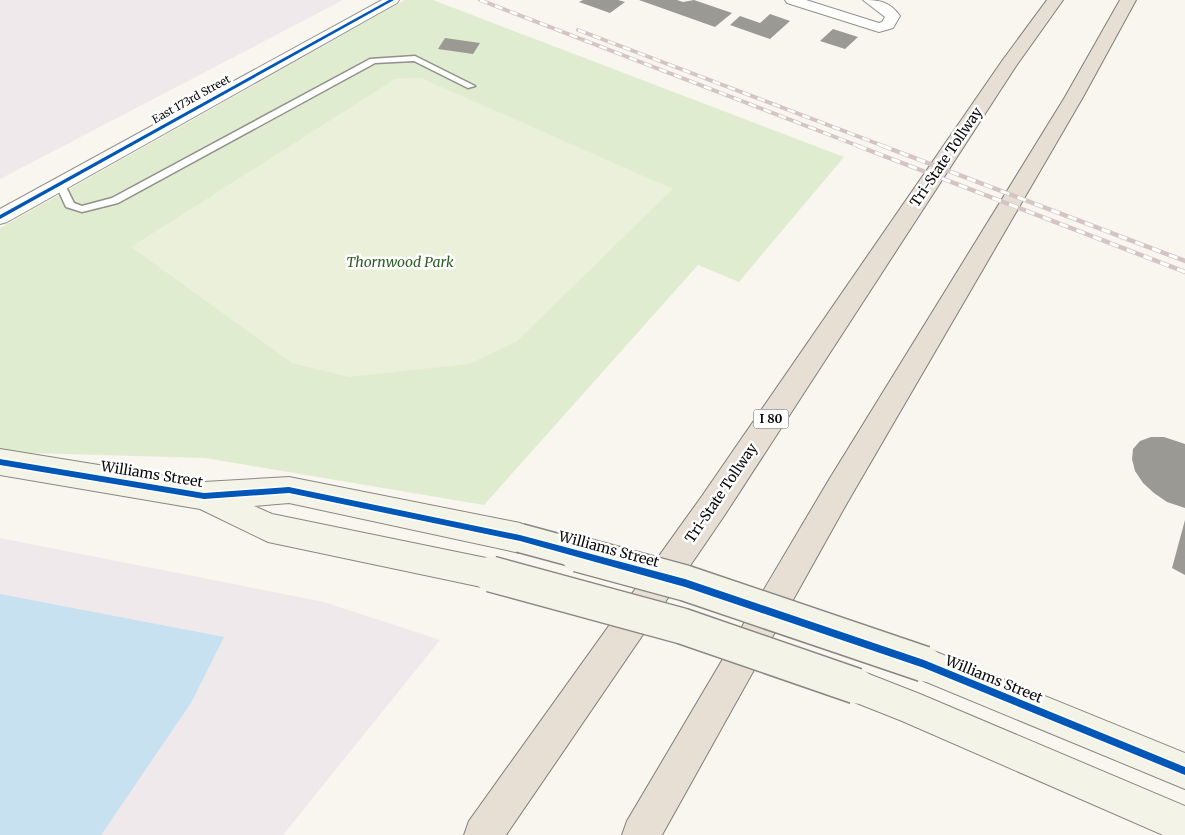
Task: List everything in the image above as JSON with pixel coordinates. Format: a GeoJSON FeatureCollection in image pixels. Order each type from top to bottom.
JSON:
{"type":"FeatureCollection","features":[{"type":"Feature","properties":{"kind":"highway","name":"Tri-State Tollway"},"geometry":{"type":"LineString","coordinates":[[483,835],[713,506],[1002,73],[1055,0]]}},
{"type":"Feature","properties":{"kind":"highway"},"geometry":{"type":"LineString","coordinates":[[641,835],[837,493],[1074,97],[1128,0]]}},
{"type":"Feature","properties":{"kind":"street","name":"East 173rd Street"},"geometry":{"type":"LineString","coordinates":[[0,217],[392,0]]}},
{"type":"Feature","properties":{"kind":"street"},"geometry":{"type":"LineString","coordinates":[[792,0],[879,28],[888,25],[893,16],[891,12],[870,0]]}},
{"type":"Feature","properties":{"kind":"street","name":"Williams Street"},"geometry":{"type":"LineString","coordinates":[[0,462],[204,496],[288,490],[520,538],[685,583],[924,664],[1185,771]]}},
{"type":"Feature","properties":{"kind":"street","name":"Williams Street"},"geometry":{"type":"LineString","coordinates":[[204,496],[268,528],[491,574],[682,626],[856,686],[908,706],[1185,825]]}},
{"type":"Feature","properties":{"kind":"lane"},"geometry":{"type":"LineString","coordinates":[[60,183],[70,205],[82,209],[115,201],[373,61],[415,58],[471,86]]}},
{"type":"Feature","properties":{"kind":"shaded area"},"geometry":{"type":"Polygon","coordinates":[[[0,0],[343,0],[0,179],[0,0]]]}},
{"type":"Feature","properties":{"kind":"shaded area"},"geometry":{"type":"Polygon","coordinates":[[[0,538],[324,602],[440,640],[283,835],[0,835],[0,538]]]}},
{"type":"Feature","properties":{"kind":"green space","name":"Thornwood Park"},"geometry":{"type":"Polygon","coordinates":[[[405,0],[433,0],[844,157],[739,282],[698,265],[484,505],[205,458],[31,453],[0,450],[0,228],[405,0]]]}},
{"type":"Feature","properties":{"kind":"green space"},"geometry":{"type":"Polygon","coordinates":[[[421,78],[673,189],[516,342],[469,364],[349,377],[292,363],[131,247],[395,79],[421,78]]]}},
{"type":"Feature","properties":{"kind":"water"},"geometry":{"type":"Polygon","coordinates":[[[0,594],[224,637],[191,703],[101,835],[0,835],[0,594]]]}},
{"type":"Feature","properties":{"kind":"building"},"geometry":{"type":"Polygon","coordinates":[[[583,0],[618,0],[625,2],[610,13],[579,2],[583,0]]]}},
{"type":"Feature","properties":{"kind":"building"},"geometry":{"type":"Polygon","coordinates":[[[639,0],[677,0],[683,2],[694,0],[732,13],[715,27],[639,0]]]}},
{"type":"Feature","properties":{"kind":"building"},"geometry":{"type":"Polygon","coordinates":[[[770,14],[790,21],[770,39],[730,25],[740,16],[760,23],[770,14]]]}},
{"type":"Feature","properties":{"kind":"building"},"geometry":{"type":"Polygon","coordinates":[[[833,29],[858,37],[845,49],[820,41],[833,29]]]}},
{"type":"Feature","properties":{"kind":"building"},"geometry":{"type":"Polygon","coordinates":[[[445,38],[480,43],[473,54],[438,49],[445,38]]]}},
{"type":"Feature","properties":{"kind":"building"},"geometry":{"type":"Polygon","coordinates":[[[1151,437],[1164,437],[1185,444],[1185,508],[1167,502],[1154,493],[1143,483],[1135,471],[1132,459],[1133,449],[1140,441],[1151,437]]]}},
{"type":"Feature","properties":{"kind":"building"},"geometry":{"type":"Polygon","coordinates":[[[1185,520],[1185,575],[1172,568],[1185,520]]]}},
{"type":"Feature","properties":{"kind":"railway"},"geometry":{"type":"LineString","coordinates":[[480,0],[861,147]]}},
{"type":"Feature","properties":{"kind":"railway"},"geometry":{"type":"LineString","coordinates":[[578,30],[886,147]]}},
{"type":"Feature","properties":{"kind":"railway"},"geometry":{"type":"LineString","coordinates":[[858,146],[1185,272]]}},
{"type":"Feature","properties":{"kind":"railway"},"geometry":{"type":"LineString","coordinates":[[883,146],[1185,261]]}},
{"type":"Feature","properties":{"kind":"cycle path"},"geometry":{"type":"LineString","coordinates":[[0,217],[392,0]]}},
{"type":"Feature","properties":{"kind":"cycle path"},"geometry":{"type":"LineString","coordinates":[[0,462],[204,496],[289,490],[520,538],[685,583],[924,664],[1185,771]]}}]}
